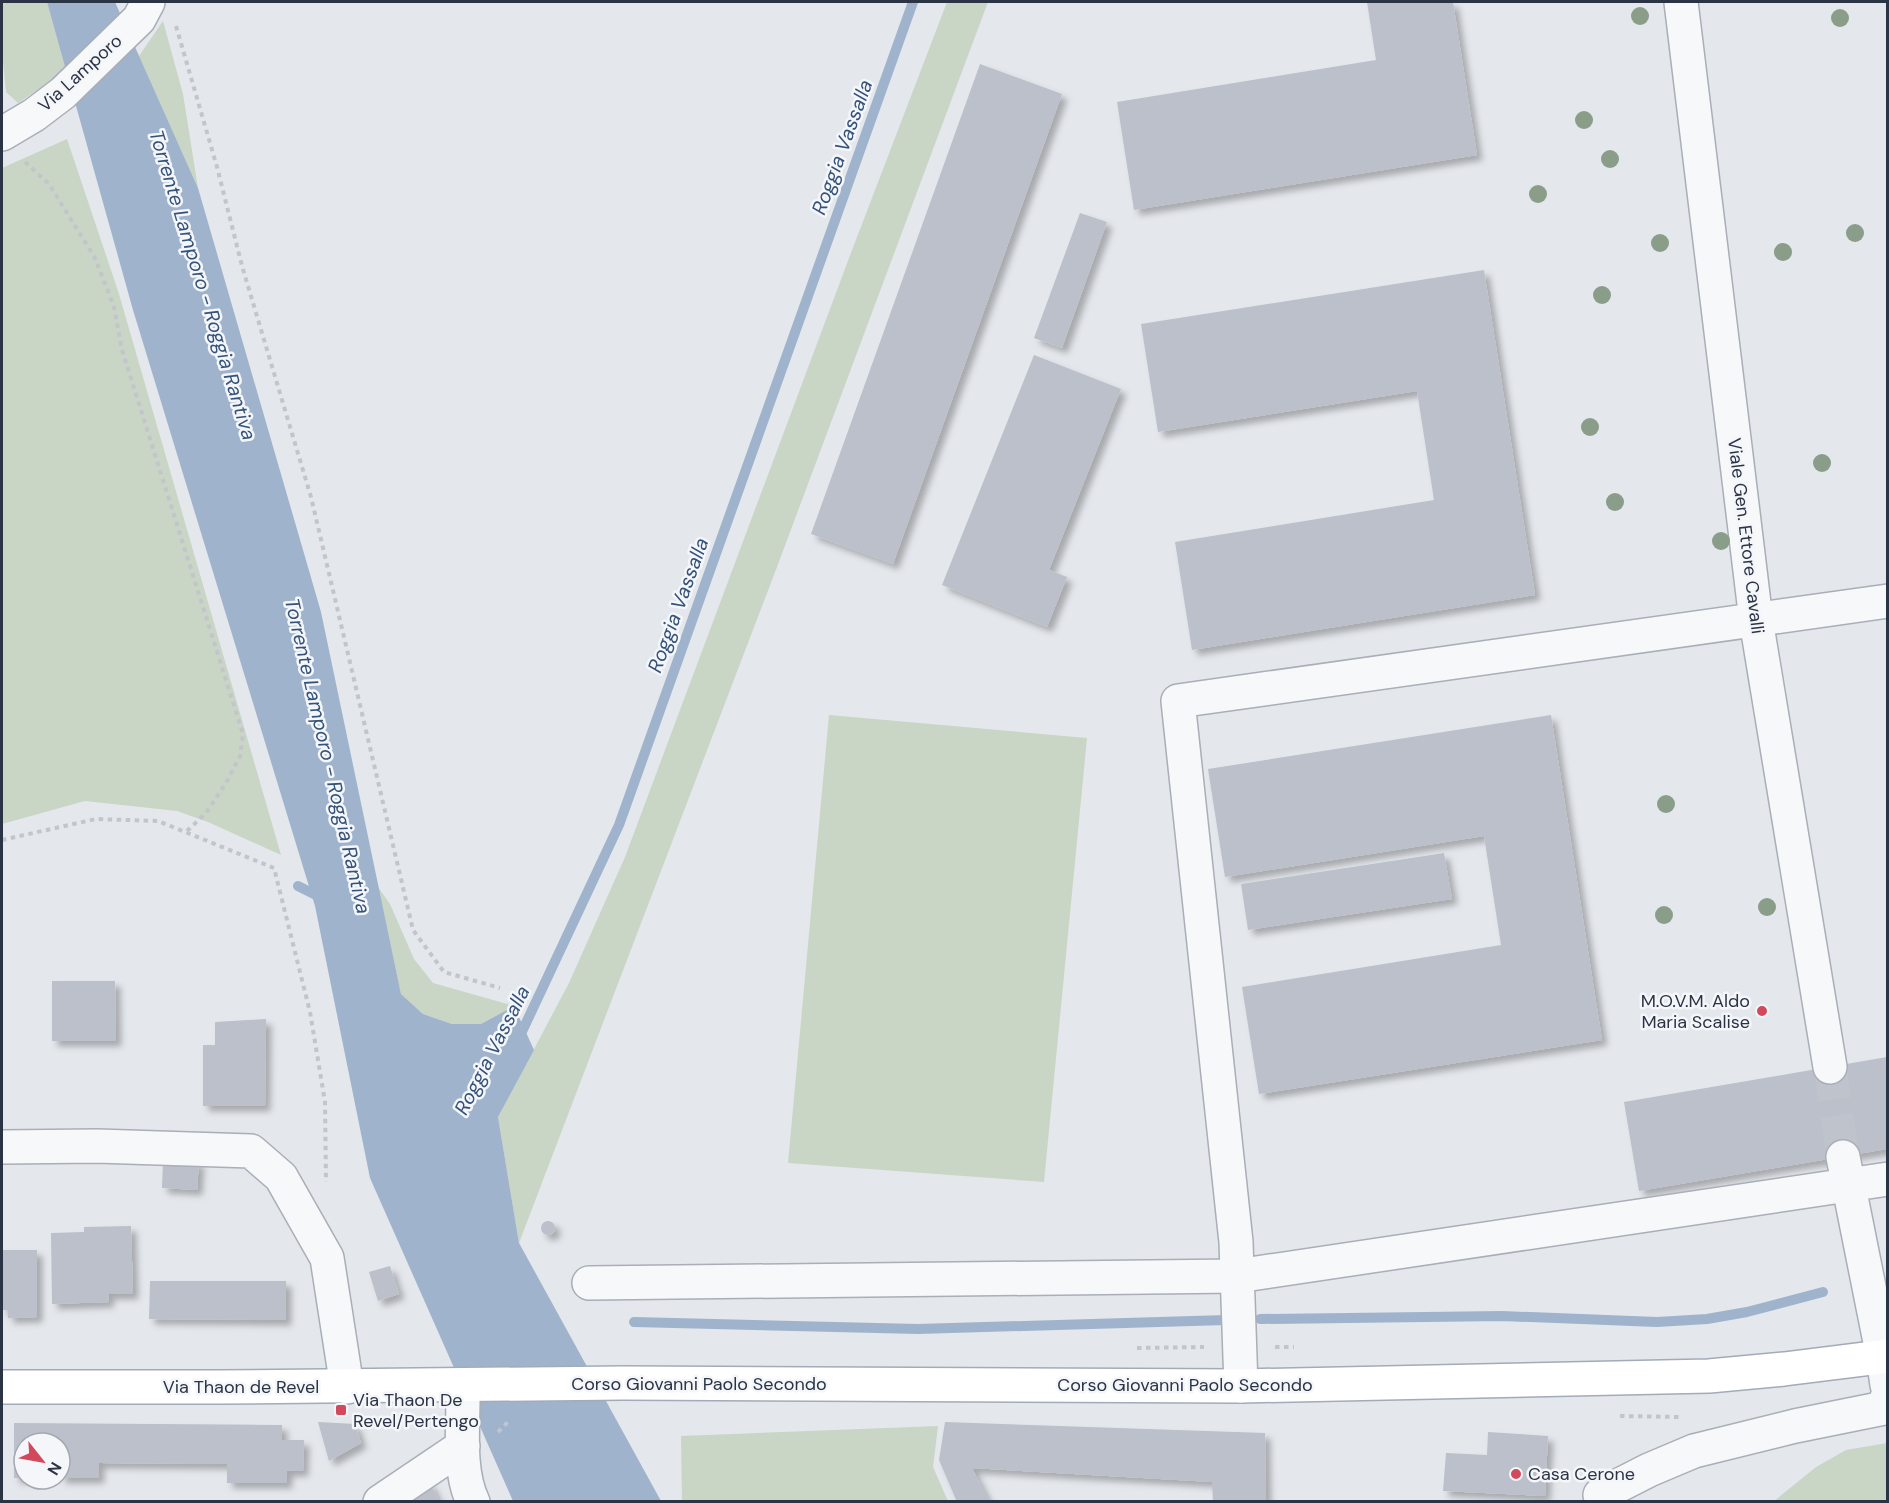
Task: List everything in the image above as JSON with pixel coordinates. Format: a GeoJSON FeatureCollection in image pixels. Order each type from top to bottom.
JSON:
{"type":"FeatureCollection","features":[{"type":"Feature","properties":{"kind":"main road","name":"Corso Giovanni Paolo Secondo"},"geometry":{"type":"LineString","coordinates":[[472,1386],[623,1383],[1240,1386],[1709,1376],[1784,1369],[1886,1366]]}},
{"type":"Feature","properties":{"kind":"main road","name":"Via Thaon de Revel"},"geometry":{"type":"LineString","coordinates":[[2,1387],[472,1386]]}},
{"type":"Feature","properties":{"kind":"street","name":"Viale Gen. Ettore Cavalli"},"geometry":{"type":"LineString","coordinates":[[1682,2],[1756,620],[1830,1067]]}},
{"type":"Feature","properties":{"kind":"street","name":"Via Lamporo"},"geometry":{"type":"LineString","coordinates":[[2,134],[34,115],[63,93],[154,12]]}},
{"type":"Feature","properties":{"kind":"street"},"geometry":{"type":"LineString","coordinates":[[1240,1386],[1236,1242],[1178,701],[1887,601]]}},
{"type":"Feature","properties":{"kind":"street"},"geometry":{"type":"LineString","coordinates":[[2,1148],[97,1146],[250,1151],[281,1177],[327,1258],[347,1386]]}},
{"type":"Feature","properties":{"kind":"street"},"geometry":{"type":"LineString","coordinates":[[1846,1171],[1886,1366]]}},
{"type":"Feature","properties":{"kind":"street"},"geometry":{"type":"LineString","coordinates":[[589,1283],[1237,1276],[1846,1171],[1887,1179]]}},
{"type":"Feature","properties":{"kind":"street"},"geometry":{"type":"LineString","coordinates":[[472,1386],[463,1446],[467,1490],[473,1502]]}},
{"type":"Feature","properties":{"kind":"street"},"geometry":{"type":"LineString","coordinates":[[1600,1495],[1649,1470],[1694,1451],[1795,1426],[1884,1408],[1887,1394]]}},
{"type":"Feature","properties":{"kind":"street"},"geometry":{"type":"LineString","coordinates":[[380,1502],[463,1446]]}},
{"type":"Feature","properties":{"kind":"path"},"geometry":{"type":"LineString","coordinates":[[154,12],[217,166],[242,266],[311,497],[413,930],[444,972],[500,988]]}},
{"type":"Feature","properties":{"kind":"path"},"geometry":{"type":"LineString","coordinates":[[2,134],[25,162],[49,184],[95,258],[114,307],[123,350],[243,734],[240,756],[226,783],[206,813],[186,832]]}},
{"type":"Feature","properties":{"kind":"path"},"geometry":{"type":"LineString","coordinates":[[2,840],[96,819],[158,821],[274,868],[310,1012],[325,1102],[326,1186]]}},
{"type":"Feature","properties":{"kind":"green space"},"geometry":{"type":"Polygon","coordinates":[[[2,2],[47,2],[67,70],[18,103],[6,92],[2,51],[2,2]]]}},
{"type":"Feature","properties":{"kind":"green space"},"geometry":{"type":"Polygon","coordinates":[[[947,2],[988,2],[777,567],[519,1243],[498,1117],[569,983],[625,857],[947,2]]]}},
{"type":"Feature","properties":{"kind":"green space"},"geometry":{"type":"Polygon","coordinates":[[[163,21],[183,94],[198,188],[139,56],[163,21]]]}},
{"type":"Feature","properties":{"kind":"green space"},"geometry":{"type":"Polygon","coordinates":[[[67,139],[119,294],[281,855],[208,822],[177,811],[85,801],[2,824],[2,168],[67,139]]]}},
{"type":"Feature","properties":{"kind":"green space"},"geometry":{"type":"Polygon","coordinates":[[[829,715],[1087,738],[1044,1182],[788,1163],[829,715]]]}},
{"type":"Feature","properties":{"kind":"green space"},"geometry":{"type":"Polygon","coordinates":[[[378,887],[390,904],[414,959],[433,983],[514,1006],[481,1024],[452,1024],[423,1014],[401,994],[378,887]]]}},
{"type":"Feature","properties":{"kind":"green space"},"geometry":{"type":"Polygon","coordinates":[[[938,1426],[933,1467],[948,1501],[682,1501],[681,1436],[938,1426]]]}},
{"type":"Feature","properties":{"kind":"green space"},"geometry":{"type":"Polygon","coordinates":[[[1887,1443],[1887,1501],[1774,1501],[1816,1467],[1846,1450],[1887,1443]]]}},
{"type":"Feature","properties":{"kind":"water","name":"Torrente Lamporo - Roggia Rantiva"},"geometry":{"type":"Polygon","coordinates":[[[47,2],[115,2],[198,188],[321,612],[401,994],[423,1014],[452,1024],[481,1024],[514,1006],[534,1050],[498,1117],[519,1243],[661,1501],[513,1501],[370,1178],[315,906],[133,310],[47,2]]]}},
{"type":"Feature","properties":{"kind":"building"},"geometry":{"type":"Polygon","coordinates":[[[1367,2],[1453,2],[1477,155],[1134,210],[1117,102],[1376,60],[1367,2]]]}},
{"type":"Feature","properties":{"kind":"building"},"geometry":{"type":"Polygon","coordinates":[[[980,64],[1062,94],[893,564],[811,534],[980,64]]]}},
{"type":"Feature","properties":{"kind":"building"},"geometry":{"type":"Polygon","coordinates":[[[1080,213],[1107,222],[1062,348],[1034,338],[1080,213]]]}},
{"type":"Feature","properties":{"kind":"building"},"geometry":{"type":"Polygon","coordinates":[[[1484,270],[1535,595],[1192,650],[1175,542],[1434,500],[1417,391],[1158,432],[1141,324],[1484,270]]]}},
{"type":"Feature","properties":{"kind":"building"},"geometry":{"type":"Polygon","coordinates":[[[1034,355],[1121,389],[1049,570],[1067,577],[1047,627],[942,585],[1034,355]]]}},
{"type":"Feature","properties":{"kind":"building"},"geometry":{"type":"Polygon","coordinates":[[[1551,715],[1602,1040],[1259,1094],[1242,987],[1501,945],[1484,836],[1225,877],[1208,769],[1551,715]]]}},
{"type":"Feature","properties":{"kind":"building"},"geometry":{"type":"Polygon","coordinates":[[[1444,853],[1452,899],[1248,930],[1241,884],[1444,853]]]}},
{"type":"Feature","properties":{"kind":"building"},"geometry":{"type":"Polygon","coordinates":[[[52,981],[115,981],[116,1041],[52,1041],[52,981]]]}},
{"type":"Feature","properties":{"kind":"building"},"geometry":{"type":"Polygon","coordinates":[[[266,1019],[265,1106],[203,1106],[203,1045],[215,1045],[215,1022],[266,1019]]]}},
{"type":"Feature","properties":{"kind":"building"},"geometry":{"type":"Polygon","coordinates":[[[1887,1057],[1887,1149],[1639,1191],[1624,1102],[1887,1057]]]}},
{"type":"Feature","properties":{"kind":"building"},"geometry":{"type":"Polygon","coordinates":[[[163,1160],[199,1161],[197,1190],[162,1188],[163,1160]]]}},
{"type":"Feature","properties":{"kind":"building"},"geometry":{"type":"Polygon","coordinates":[[[548,1221],[553,1223],[555,1228],[553,1233],[548,1235],[543,1233],[541,1228],[543,1223],[548,1221]]]}},
{"type":"Feature","properties":{"kind":"building"},"geometry":{"type":"Polygon","coordinates":[[[131,1226],[133,1294],[108,1294],[109,1302],[52,1304],[51,1233],[84,1232],[84,1227],[131,1226]]]}},
{"type":"Feature","properties":{"kind":"building"},"geometry":{"type":"Polygon","coordinates":[[[2,1250],[37,1250],[37,1317],[8,1318],[8,1310],[2,1310],[2,1250]]]}},
{"type":"Feature","properties":{"kind":"building"},"geometry":{"type":"Polygon","coordinates":[[[390,1266],[399,1294],[378,1301],[369,1272],[390,1266]]]}},
{"type":"Feature","properties":{"kind":"building"},"geometry":{"type":"Polygon","coordinates":[[[150,1281],[286,1281],[286,1320],[149,1319],[150,1281]]]}},
{"type":"Feature","properties":{"kind":"building"},"geometry":{"type":"Polygon","coordinates":[[[318,1422],[355,1424],[361,1443],[329,1461],[318,1422]]]}},
{"type":"Feature","properties":{"kind":"building"},"geometry":{"type":"Polygon","coordinates":[[[945,1422],[1265,1433],[1266,1502],[1213,1502],[1212,1482],[972,1468],[989,1502],[957,1502],[939,1460],[945,1422]]]}},
{"type":"Feature","properties":{"kind":"building"},"geometry":{"type":"Polygon","coordinates":[[[14,1423],[282,1425],[282,1440],[304,1440],[303,1471],[287,1471],[287,1483],[227,1483],[227,1464],[99,1463],[99,1478],[72,1478],[72,1431],[14,1431],[14,1423]]]}},
{"type":"Feature","properties":{"kind":"building","name":"Casa Cerone"},"geometry":{"type":"Polygon","coordinates":[[[1488,1432],[1548,1436],[1545,1496],[1443,1491],[1446,1453],[1487,1455],[1488,1432]]]}},
{"type":"Feature","properties":{"kind":"building"},"geometry":{"type":"Polygon","coordinates":[[[429,1481],[439,1502],[397,1502],[429,1481]]]}},
{"type":"Feature","properties":{"kind":"waterway","name":"Roggia Vassalla"},"geometry":{"type":"LineString","coordinates":[[519,1038],[619,825],[913,2]]}},
{"type":"Feature","properties":{"kind":"waterway"},"geometry":{"type":"LineString","coordinates":[[298,886],[322,898]]}},
{"type":"Feature","properties":{"kind":"waterway"},"geometry":{"type":"LineString","coordinates":[[1260,1319],[1502,1316],[1657,1322],[1707,1319],[1747,1312],[1823,1292]]}},
{"type":"Feature","properties":{"kind":"waterway"},"geometry":{"type":"LineString","coordinates":[[634,1322],[918,1329],[1226,1320]]}},
{"type":"Feature","properties":{"kind":"tunnel"},"geometry":{"type":"LineString","coordinates":[[1830,1067],[1843,1157]]}},
{"type":"Feature","properties":{"kind":"place","name":"M.O.V.M. Aldo Maria Scalise"},"geometry":{"type":"Point","coordinates":[1762,1011]}},
{"type":"Feature","properties":{"kind":"place","name":"Via Thaon De Revel/Pertengo"},"geometry":{"type":"Point","coordinates":[341,1410]}},
{"type":"Feature","properties":{"kind":"place","name":"Casa Cerone"},"geometry":{"type":"Point","coordinates":[1516,1474]}}]}
